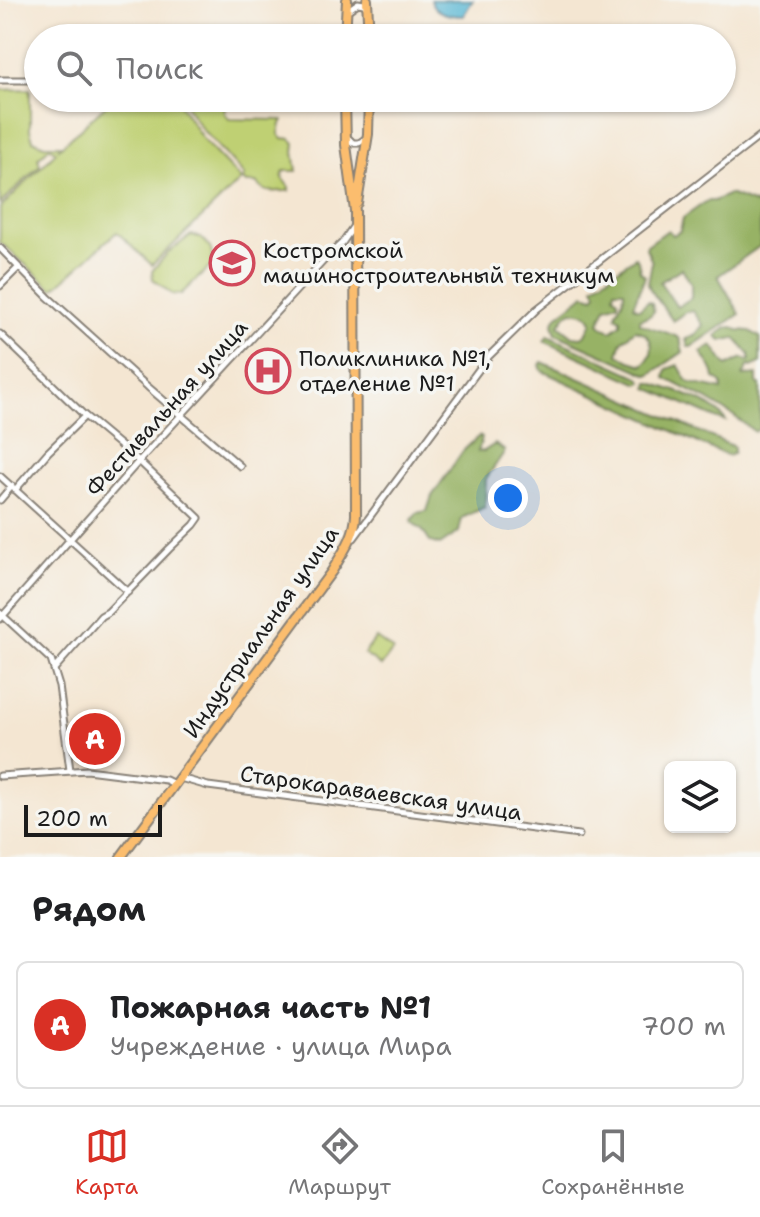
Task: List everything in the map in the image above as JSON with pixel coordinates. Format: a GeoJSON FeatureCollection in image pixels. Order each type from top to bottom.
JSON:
{"type":"FeatureCollection","features":[{"type":"Feature","properties":{"kind":"highway"},"geometry":{"type":"LineString","coordinates":[[345,24],[347,0]]}},
{"type":"Feature","properties":{"kind":"highway"},"geometry":{"type":"LineString","coordinates":[[367,0],[368,24]]}},
{"type":"Feature","properties":{"kind":"highway","name":"Индустриальная улица"},"geometry":{"type":"LineString","coordinates":[[121,857],[346,548],[355,530],[355,215],[345,112]]}},
{"type":"Feature","properties":{"kind":"highway","name":"Индустриальная улица"},"geometry":{"type":"LineString","coordinates":[[355,215],[369,112]]}},
{"type":"Feature","properties":{"kind":"street"},"geometry":{"type":"LineString","coordinates":[[345,13],[358,3],[364,4],[368,11]]}},
{"type":"Feature","properties":{"kind":"street"},"geometry":{"type":"LineString","coordinates":[[0,80],[24,80]]}},
{"type":"Feature","properties":{"kind":"street"},"geometry":{"type":"LineString","coordinates":[[345,132],[353,143],[364,142],[368,134]]}},
{"type":"Feature","properties":{"kind":"street"},"geometry":{"type":"LineString","coordinates":[[346,548],[488,357],[511,333],[537,309],[760,136]]}},
{"type":"Feature","properties":{"kind":"street","name":"Фестивальная улица"},"geometry":{"type":"LineString","coordinates":[[1,616],[139,461],[348,236],[355,215]]}},
{"type":"Feature","properties":{"kind":"street"},"geometry":{"type":"LineString","coordinates":[[334,250],[355,245]]}},
{"type":"Feature","properties":{"kind":"street"},"geometry":{"type":"LineString","coordinates":[[0,248],[148,387],[240,466]]}},
{"type":"Feature","properties":{"kind":"street"},"geometry":{"type":"LineString","coordinates":[[334,250],[349,253],[355,266]]}},
{"type":"Feature","properties":{"kind":"street"},"geometry":{"type":"LineString","coordinates":[[0,286],[18,268]]}},
{"type":"Feature","properties":{"kind":"street"},"geometry":{"type":"LineString","coordinates":[[0,334],[85,416],[139,461],[199,518],[101,616],[55,668]]}},
{"type":"Feature","properties":{"kind":"street"},"geometry":{"type":"LineString","coordinates":[[0,500],[85,416]]}},
{"type":"Feature","properties":{"kind":"street"},"geometry":{"type":"LineString","coordinates":[[0,476],[128,592]]}},
{"type":"Feature","properties":{"kind":"street"},"geometry":{"type":"LineString","coordinates":[[1,616],[51,660],[55,668],[70,770]]}},
{"type":"Feature","properties":{"kind":"street","name":"Старокараваевская улица"},"geometry":{"type":"LineString","coordinates":[[0,776],[87,770],[579,835]]}},
{"type":"Feature","properties":{"kind":"green space"},"geometry":{"type":"Polygon","coordinates":[[[24,89],[24,112],[30,112],[33,140],[44,145],[61,145],[58,149],[98,112],[185,112],[205,142],[241,180],[152,265],[117,232],[53,289],[0,242],[0,208],[56,152],[50,147],[38,158],[40,165],[0,204],[0,90],[24,89]]]}},
{"type":"Feature","properties":{"kind":"green space"},"geometry":{"type":"Polygon","coordinates":[[[190,112],[225,112],[229,119],[283,120],[279,134],[295,143],[297,171],[284,171],[282,178],[289,191],[267,191],[256,183],[246,183],[244,175],[190,112]]]}},
{"type":"Feature","properties":{"kind":"green space"},"geometry":{"type":"Polygon","coordinates":[[[729,194],[760,206],[760,246],[718,276],[740,314],[688,347],[686,339],[696,334],[703,325],[693,311],[673,321],[650,289],[648,283],[652,262],[646,248],[668,230],[673,235],[680,231],[683,218],[707,201],[729,194]],[[682,268],[660,282],[677,307],[691,298],[691,284],[682,268]]]}},
{"type":"Feature","properties":{"kind":"green space"},"geometry":{"type":"Polygon","coordinates":[[[191,235],[201,238],[208,245],[212,255],[211,266],[181,294],[173,295],[153,279],[152,271],[191,235]]]}},
{"type":"Feature","properties":{"kind":"green space"},"geometry":{"type":"Polygon","coordinates":[[[635,257],[645,276],[633,306],[639,309],[648,301],[652,303],[654,311],[640,319],[640,323],[679,338],[683,352],[649,375],[556,334],[553,324],[557,316],[585,294],[594,297],[597,293],[594,286],[635,257]],[[615,290],[618,303],[606,307],[599,323],[611,331],[621,324],[621,319],[616,316],[624,294],[624,290],[615,290]],[[572,311],[559,325],[573,336],[586,334],[592,322],[589,316],[572,311]],[[635,330],[622,341],[618,354],[643,365],[652,349],[650,339],[635,330]]]}},
{"type":"Feature","properties":{"kind":"green space"},"geometry":{"type":"Polygon","coordinates":[[[733,327],[760,337],[760,363],[749,365],[743,376],[757,375],[760,385],[760,428],[755,432],[706,399],[665,378],[667,369],[678,365],[689,382],[722,390],[722,383],[714,378],[712,368],[701,352],[712,345],[727,366],[743,358],[750,360],[750,355],[735,338],[721,341],[716,336],[733,327]]]}},
{"type":"Feature","properties":{"kind":"green space"},"geometry":{"type":"Polygon","coordinates":[[[548,336],[639,377],[643,382],[639,384],[544,341],[548,336]]]}},
{"type":"Feature","properties":{"kind":"green space"},"geometry":{"type":"Polygon","coordinates":[[[542,362],[734,447],[734,453],[729,456],[714,450],[542,371],[542,362]]]}},
{"type":"Feature","properties":{"kind":"green space"},"geometry":{"type":"Polygon","coordinates":[[[649,382],[702,402],[726,421],[648,388],[649,382]]]}},
{"type":"Feature","properties":{"kind":"green space"},"geometry":{"type":"Polygon","coordinates":[[[479,436],[482,438],[478,452],[495,444],[505,451],[486,479],[485,507],[462,518],[459,532],[440,545],[430,542],[412,520],[417,513],[427,511],[432,496],[463,451],[479,436]]]}},
{"type":"Feature","properties":{"kind":"green space"},"geometry":{"type":"Polygon","coordinates":[[[376,638],[393,650],[381,666],[364,654],[376,638]]]}},
{"type":"Feature","properties":{"kind":"water"},"geometry":{"type":"Polygon","coordinates":[[[431,0],[473,0],[463,16],[439,11],[431,0]]]}},
{"type":"Feature","properties":{"kind":"place","name":"Костромской машиностроительный техникум"},"geometry":{"type":"Point","coordinates":[232,263]}},
{"type":"Feature","properties":{"kind":"place","name":"Поликлиника №1, отделение №1"},"geometry":{"type":"Point","coordinates":[268,371]}},
{"type":"Feature","properties":{"kind":"place","name":"Пожарная часть №1"},"geometry":{"type":"Point","coordinates":[95,739]}}]}
